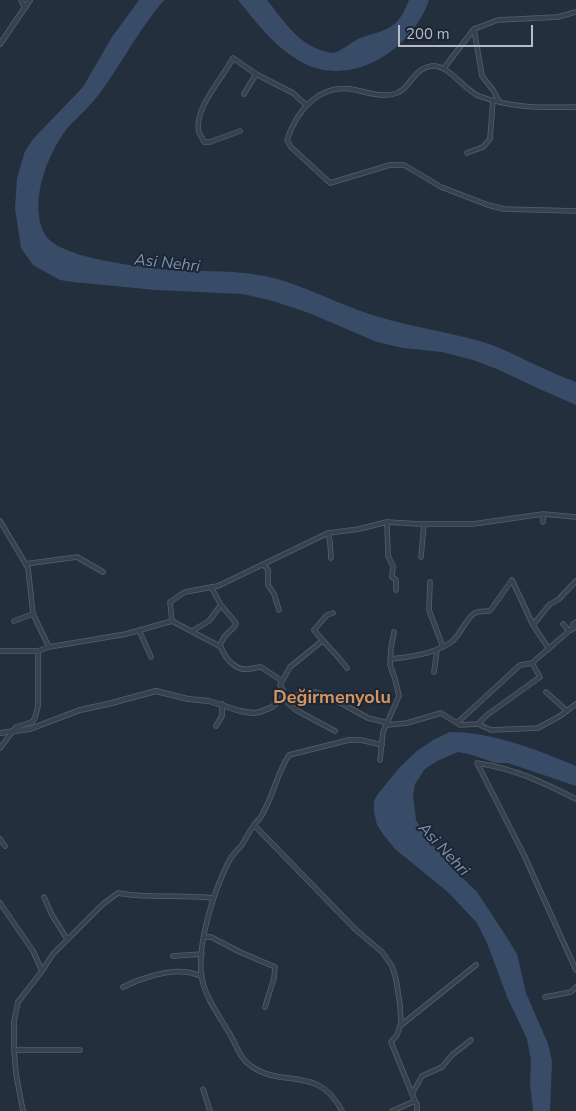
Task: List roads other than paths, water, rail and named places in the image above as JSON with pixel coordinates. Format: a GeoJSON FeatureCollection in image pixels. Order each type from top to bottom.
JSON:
{"type":"FeatureCollection","features":[{"type":"Feature","properties":{"kind":"street"},"geometry":{"type":"LineString","coordinates":[[21,0],[25,8]]}},
{"type":"Feature","properties":{"kind":"street"},"geometry":{"type":"LineString","coordinates":[[0,44],[30,0]]}},
{"type":"Feature","properties":{"kind":"street"},"geometry":{"type":"LineString","coordinates":[[444,68],[474,29],[498,20],[558,17],[576,12]]}},
{"type":"Feature","properties":{"kind":"street"},"geometry":{"type":"LineString","coordinates":[[474,29],[482,76],[499,101]]}},
{"type":"Feature","properties":{"kind":"street"},"geometry":{"type":"LineString","coordinates":[[240,131],[210,142],[204,142],[199,131],[201,110],[233,58],[256,74],[294,93],[306,105]]}},
{"type":"Feature","properties":{"kind":"street"},"geometry":{"type":"LineString","coordinates":[[576,107],[532,108],[492,100],[469,91],[444,68],[432,66],[421,70],[413,77],[406,88],[395,94],[384,96],[355,90],[332,90],[322,94],[306,105],[297,116],[287,140],[330,184],[390,165],[404,165],[441,187],[496,207],[504,209],[576,210]]}},
{"type":"Feature","properties":{"kind":"street"},"geometry":{"type":"LineString","coordinates":[[244,94],[256,74]]}},
{"type":"Feature","properties":{"kind":"street"},"geometry":{"type":"LineString","coordinates":[[467,153],[483,146],[490,139],[492,100]]}},
{"type":"Feature","properties":{"kind":"street"},"geometry":{"type":"LineString","coordinates":[[172,621],[170,602],[185,592],[218,586],[328,533],[359,529],[387,522],[473,524],[543,514],[576,517]]}},
{"type":"Feature","properties":{"kind":"street"},"geometry":{"type":"LineString","coordinates":[[543,514],[543,522]]}},
{"type":"Feature","properties":{"kind":"street"},"geometry":{"type":"LineString","coordinates":[[0,520],[28,568],[33,614],[50,648]]}},
{"type":"Feature","properties":{"kind":"street"},"geometry":{"type":"LineString","coordinates":[[387,522],[388,556],[393,566],[392,577],[396,580],[396,590]]}},
{"type":"Feature","properties":{"kind":"street"},"geometry":{"type":"LineString","coordinates":[[422,558],[424,524]]}},
{"type":"Feature","properties":{"kind":"street"},"geometry":{"type":"LineString","coordinates":[[328,533],[331,558]]}},
{"type":"Feature","properties":{"kind":"street"},"geometry":{"type":"LineString","coordinates":[[25,564],[77,557],[103,572]]}},
{"type":"Feature","properties":{"kind":"street"},"geometry":{"type":"LineString","coordinates":[[264,565],[268,570],[268,585],[274,594],[279,610]]}},
{"type":"Feature","properties":{"kind":"street"},"geometry":{"type":"LineString","coordinates":[[390,659],[437,650],[452,642],[474,613],[490,610],[512,580],[533,625],[549,649]]}},
{"type":"Feature","properties":{"kind":"street"},"geometry":{"type":"LineString","coordinates":[[533,625],[549,605],[559,599],[576,581]]}},
{"type":"Feature","properties":{"kind":"street"},"geometry":{"type":"LineString","coordinates":[[430,582],[429,610],[443,646]]}},
{"type":"Feature","properties":{"kind":"street"},"geometry":{"type":"LineString","coordinates":[[211,587],[221,605],[236,623],[219,646]]}},
{"type":"Feature","properties":{"kind":"street"},"geometry":{"type":"LineString","coordinates":[[192,631],[209,621],[221,605]]}},
{"type":"Feature","properties":{"kind":"street"},"geometry":{"type":"LineString","coordinates":[[333,613],[327,615],[314,629],[322,641],[337,654],[347,668]]}},
{"type":"Feature","properties":{"kind":"street"},"geometry":{"type":"LineString","coordinates":[[14,621],[33,614]]}},
{"type":"Feature","properties":{"kind":"street"},"geometry":{"type":"LineString","coordinates":[[570,631],[575,620]]}},
{"type":"Feature","properties":{"kind":"street"},"geometry":{"type":"LineString","coordinates":[[0,651],[38,651],[126,634],[172,621],[219,646],[224,656],[230,662],[245,669],[261,667],[282,681]]}},
{"type":"Feature","properties":{"kind":"street"},"geometry":{"type":"LineString","coordinates":[[563,624],[570,631]]}},
{"type":"Feature","properties":{"kind":"street"},"geometry":{"type":"LineString","coordinates":[[457,723],[520,665],[532,663],[576,628]]}},
{"type":"Feature","properties":{"kind":"street"},"geometry":{"type":"LineString","coordinates":[[139,630],[151,657]]}},
{"type":"Feature","properties":{"kind":"street"},"geometry":{"type":"LineString","coordinates":[[380,760],[384,732],[397,704],[398,696],[390,665],[394,632]]}},
{"type":"Feature","properties":{"kind":"street"},"geometry":{"type":"LineString","coordinates":[[282,698],[283,690],[280,686],[290,667],[322,641]]}},
{"type":"Feature","properties":{"kind":"street"},"geometry":{"type":"LineString","coordinates":[[434,672],[437,650]]}},
{"type":"Feature","properties":{"kind":"street"},"geometry":{"type":"LineString","coordinates":[[0,748],[16,727],[32,722],[35,718],[38,706],[38,651]]}},
{"type":"Feature","properties":{"kind":"street"},"geometry":{"type":"LineString","coordinates":[[478,724],[487,715],[540,677],[532,663]]}},
{"type":"Feature","properties":{"kind":"street"},"geometry":{"type":"LineString","coordinates":[[0,733],[38,727],[80,710],[160,691],[188,699],[222,704],[240,711],[257,713],[272,707],[282,698],[316,692],[337,700],[356,713],[387,724],[407,723],[441,713],[460,725],[478,724],[491,730],[538,728],[576,704]]}},
{"type":"Feature","properties":{"kind":"street"},"geometry":{"type":"LineString","coordinates":[[546,692],[567,711]]}},
{"type":"Feature","properties":{"kind":"street"},"geometry":{"type":"LineString","coordinates":[[282,698],[296,710],[335,731]]}},
{"type":"Feature","properties":{"kind":"street"},"geometry":{"type":"LineString","coordinates":[[216,726],[222,716],[222,704]]}},
{"type":"Feature","properties":{"kind":"street"},"geometry":{"type":"LineString","coordinates":[[342,1111],[338,1103],[314,1082],[261,1072],[250,1066],[214,1009],[202,976],[202,954],[213,898],[228,862],[263,814],[276,780],[289,754],[349,740],[361,740],[382,745]]}},
{"type":"Feature","properties":{"kind":"street"},"geometry":{"type":"LineString","coordinates":[[576,800],[530,777],[502,767],[477,763],[524,855],[576,970]]}},
{"type":"Feature","properties":{"kind":"street"},"geometry":{"type":"LineString","coordinates":[[254,825],[356,930],[382,952],[392,966],[400,1005],[400,1026],[397,1035],[391,1042],[417,1104],[418,1111]]}},
{"type":"Feature","properties":{"kind":"street"},"geometry":{"type":"LineString","coordinates":[[0,838],[5,846]]}},
{"type":"Feature","properties":{"kind":"street"},"geometry":{"type":"LineString","coordinates":[[24,1111],[16,1074],[14,1021],[18,1002],[53,954],[103,904],[118,893],[139,897],[198,896],[213,898]]}},
{"type":"Feature","properties":{"kind":"street"},"geometry":{"type":"LineString","coordinates":[[44,897],[52,915],[67,939]]}},
{"type":"Feature","properties":{"kind":"street"},"geometry":{"type":"LineString","coordinates":[[0,904],[33,951],[42,971]]}},
{"type":"Feature","properties":{"kind":"street"},"geometry":{"type":"LineString","coordinates":[[204,937],[211,937],[275,967],[274,978],[265,1007]]}},
{"type":"Feature","properties":{"kind":"street"},"geometry":{"type":"LineString","coordinates":[[173,956],[202,954]]}},
{"type":"Feature","properties":{"kind":"street"},"geometry":{"type":"LineString","coordinates":[[400,1026],[476,966]]}},
{"type":"Feature","properties":{"kind":"street"},"geometry":{"type":"LineString","coordinates":[[123,987],[138,979],[159,974],[184,971],[202,976]]}},
{"type":"Feature","properties":{"kind":"street"},"geometry":{"type":"LineString","coordinates":[[546,997],[571,992],[576,987]]}},
{"type":"Feature","properties":{"kind":"street"},"geometry":{"type":"LineString","coordinates":[[412,1094],[422,1076],[442,1067],[452,1055],[471,1040]]}},
{"type":"Feature","properties":{"kind":"street"},"geometry":{"type":"LineString","coordinates":[[14,1050],[80,1050]]}},
{"type":"Feature","properties":{"kind":"street"},"geometry":{"type":"LineString","coordinates":[[203,1090],[210,1111]]}},
{"type":"Feature","properties":{"kind":"street"},"geometry":{"type":"LineString","coordinates":[[392,1111],[415,1101]]}},
{"type":"Feature","properties":{"kind":"water"},"geometry":{"type":"Polygon","coordinates":[[[139,0],[164,0],[141,30],[92,103],[66,130],[46,167],[39,196],[38,210],[46,236],[66,250],[133,266],[170,270],[243,273],[273,278],[302,287],[373,315],[480,341],[576,382],[576,405],[473,360],[442,352],[403,348],[377,342],[309,313],[273,301],[243,294],[156,290],[73,282],[60,280],[33,265],[21,248],[15,208],[17,178],[25,151],[34,138],[83,87],[112,37],[139,0]]]}},
{"type":"Feature","properties":{"kind":"water"},"geometry":{"type":"Polygon","coordinates":[[[238,0],[267,0],[288,27],[304,41],[323,51],[334,53],[358,39],[383,31],[395,24],[409,0],[429,0],[421,18],[393,50],[376,61],[357,68],[337,71],[317,68],[289,54],[265,33],[238,0]]]}},
{"type":"Feature","properties":{"kind":"water"},"geometry":{"type":"Polygon","coordinates":[[[450,732],[482,735],[514,743],[576,766],[576,786],[508,763],[496,763],[458,752],[437,761],[425,769],[415,784],[413,796],[416,820],[423,832],[450,866],[477,892],[517,954],[526,993],[548,1044],[552,1061],[550,1111],[533,1111],[530,1083],[531,1060],[527,1039],[508,999],[487,943],[477,923],[449,893],[395,849],[377,825],[374,801],[378,794],[399,768],[417,751],[433,740],[450,732]]]}},
{"type":"Feature","properties":{"kind":"district","name":"Değirmenyolu"},"geometry":{"type":"Point","coordinates":[332,699]}},
{"type":"Feature","properties":{"kind":"water label","name":"Asi Nehri"},"geometry":{"type":"Point","coordinates":[167,264]}},
{"type":"Feature","properties":{"kind":"water label","name":"Asi Nehri"},"geometry":{"type":"Point","coordinates":[443,850]}}]}
